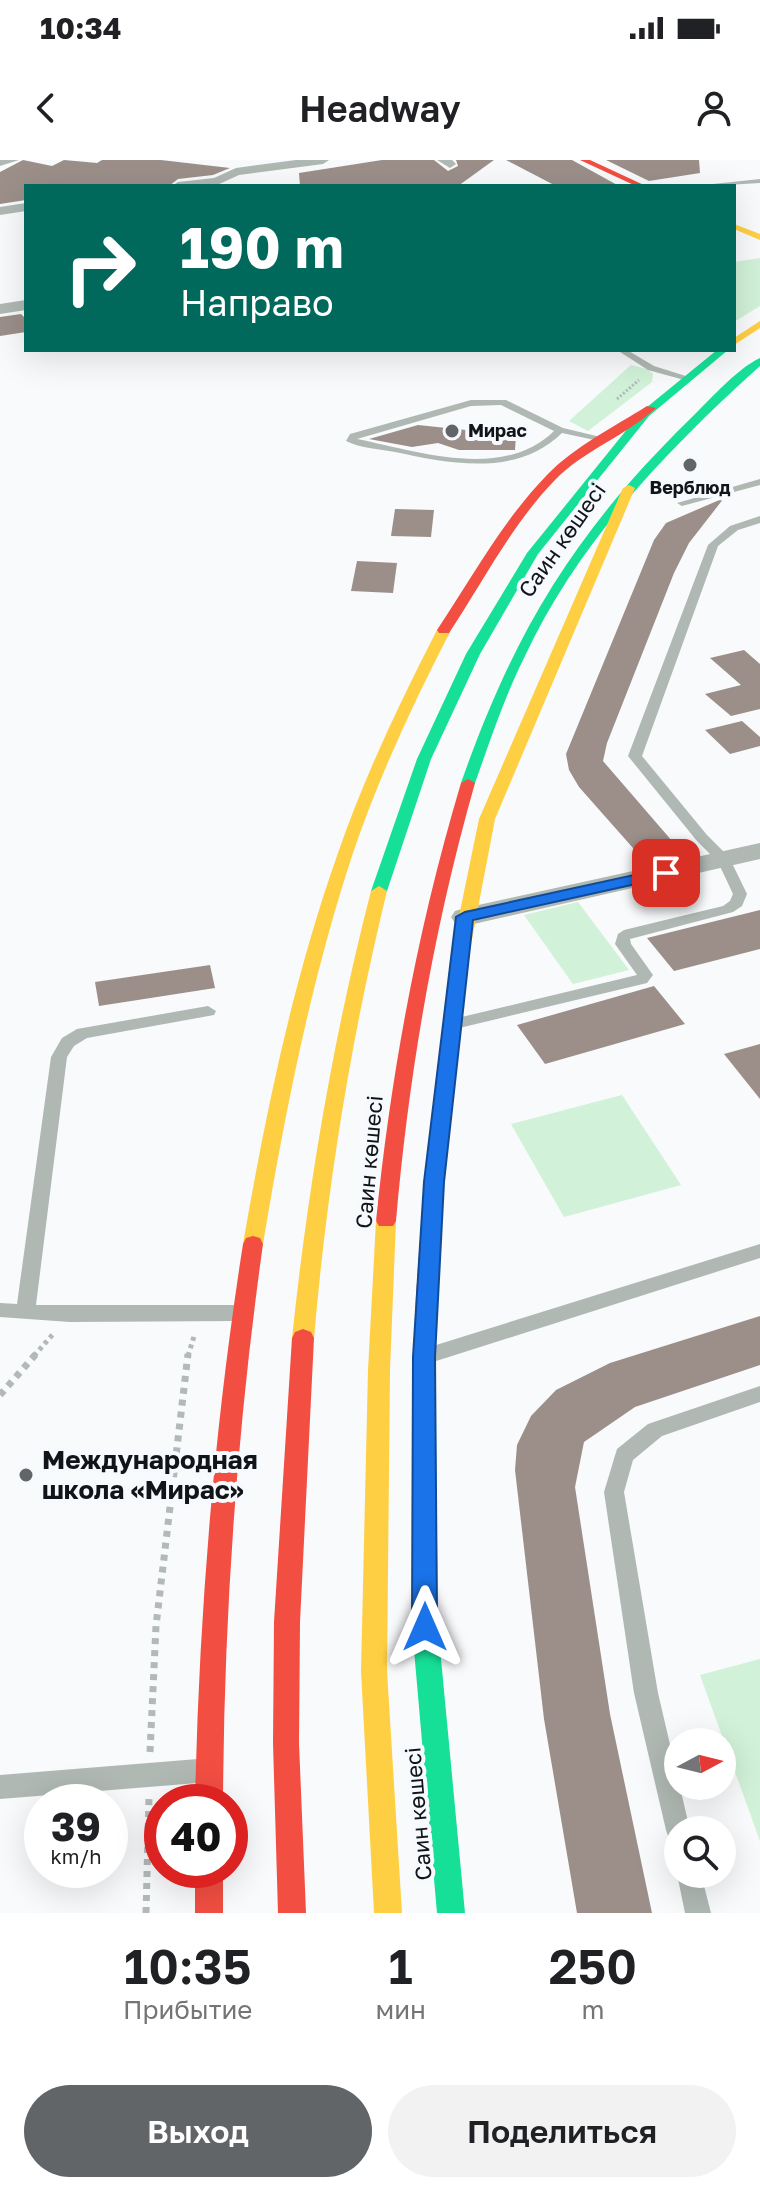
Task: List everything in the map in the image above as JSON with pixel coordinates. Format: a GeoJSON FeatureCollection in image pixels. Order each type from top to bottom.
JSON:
{"type":"FeatureCollection","features":[{"type":"Feature","properties":{"kind":"main road"},"geometry":{"type":"LineString","coordinates":[[584,160],[638,184]]}},
{"type":"Feature","properties":{"kind":"main road"},"geometry":{"type":"LineString","coordinates":[[736,227],[760,237]]}},
{"type":"Feature","properties":{"kind":"main road"},"geometry":{"type":"LineString","coordinates":[[736,340],[758,324]]}},
{"type":"Feature","properties":{"kind":"main road","name":"Саин көшесі"},"geometry":{"type":"LineString","coordinates":[[209,1784],[210,1680],[225,1464],[241,1313],[292,1031],[333,877],[407,690],[467,590],[561,467],[651,408],[720,352]]}},
{"type":"Feature","properties":{"kind":"main road"},"geometry":{"type":"LineString","coordinates":[[629,488],[675,434],[760,361]]}},
{"type":"Feature","properties":{"kind":"main road","name":"Саин көшесі"},"geometry":{"type":"LineString","coordinates":[[292,1913],[286,1719],[293,1454],[313,1223],[345,1017],[360,953],[402,817],[430,742],[480,634],[541,538],[651,408]]}},
{"type":"Feature","properties":{"kind":"main road","name":"Саин көшесі"},"geometry":{"type":"LineString","coordinates":[[451,1913],[425,1627],[424,1357],[434,1182],[450,1026],[465,917],[487,819],[629,488]]}},
{"type":"Feature","properties":{"kind":"main road","name":"Саин көшесі"},"geometry":{"type":"LineString","coordinates":[[388,1913],[374,1674],[379,1331],[393,1147],[408,1022],[433,902],[493,707],[521,644],[559,580],[629,488]]}},
{"type":"Feature","properties":{"kind":"main road"},"geometry":{"type":"LineString","coordinates":[[209,1888],[209,1913]]}},
{"type":"Feature","properties":{"kind":"street"},"geometry":{"type":"LineString","coordinates":[[0,162],[13,160]]}},
{"type":"Feature","properties":{"kind":"street"},"geometry":{"type":"LineString","coordinates":[[194,184],[217,181],[236,172],[323,160]]}},
{"type":"Feature","properties":{"kind":"street"},"geometry":{"type":"LineString","coordinates":[[225,162],[272,167]]}},
{"type":"Feature","properties":{"kind":"street"},"geometry":{"type":"LineString","coordinates":[[0,211],[24,207]]}},
{"type":"Feature","properties":{"kind":"street"},"geometry":{"type":"LineString","coordinates":[[0,309],[24,305]]}},
{"type":"Feature","properties":{"kind":"street"},"geometry":{"type":"LineString","coordinates":[[465,917],[760,851]]}},
{"type":"Feature","properties":{"kind":"lane"},"geometry":{"type":"LineString","coordinates":[[732,184],[760,181]]}},
{"type":"Feature","properties":{"kind":"lane"},"geometry":{"type":"LineString","coordinates":[[624,352],[651,368],[688,378]]}},
{"type":"Feature","properties":{"kind":"lane"},"geometry":{"type":"LineString","coordinates":[[560,430],[541,447],[479,462],[351,441],[353,436],[471,403],[503,402],[560,430],[604,439]]}},
{"type":"Feature","properties":{"kind":"lane"},"geometry":{"type":"LineString","coordinates":[[682,503],[760,482]]}},
{"type":"Feature","properties":{"kind":"lane"},"geometry":{"type":"LineString","coordinates":[[450,1026],[642,979],[645,975],[623,944],[623,937],[728,909],[737,903],[740,894],[738,885],[724,860],[702,838],[635,756],[713,545],[734,528],[760,519]]}},
{"type":"Feature","properties":{"kind":"lane"},"geometry":{"type":"LineString","coordinates":[[26,1310],[59,1057],[68,1042],[83,1033],[208,1011]]}},
{"type":"Feature","properties":{"kind":"lane"},"geometry":{"type":"LineString","coordinates":[[424,1357],[760,1251]]}},
{"type":"Feature","properties":{"kind":"lane"},"geometry":{"type":"LineString","coordinates":[[0,1310],[70,1314],[241,1313]]}},
{"type":"Feature","properties":{"kind":"lane"},"geometry":{"type":"LineString","coordinates":[[675,1816],[646,1693],[614,1492],[624,1455],[655,1430],[760,1394]]}},
{"type":"Feature","properties":{"kind":"lane"},"geometry":{"type":"LineString","coordinates":[[0,1787],[209,1770]]}},
{"type":"Feature","properties":{"kind":"lane"},"geometry":{"type":"LineString","coordinates":[[692,1888],[698,1913]]}},
{"type":"Feature","properties":{"kind":"path"},"geometry":{"type":"LineString","coordinates":[[0,1395],[70,1314]]}},
{"type":"Feature","properties":{"kind":"green space"},"geometry":{"type":"Polygon","coordinates":[[[760,258],[760,306],[736,321],[736,262],[760,258]]]}},
{"type":"Feature","properties":{"kind":"green space"},"geometry":{"type":"Polygon","coordinates":[[[631,365],[647,369],[653,374],[652,382],[588,431],[569,421],[631,365]]]}},
{"type":"Feature","properties":{"kind":"green space"},"geometry":{"type":"Polygon","coordinates":[[[578,902],[629,970],[573,984],[524,915],[578,902]]]}},
{"type":"Feature","properties":{"kind":"green space"},"geometry":{"type":"Polygon","coordinates":[[[622,1095],[681,1185],[564,1217],[511,1124],[622,1095]]]}},
{"type":"Feature","properties":{"kind":"green space"},"geometry":{"type":"Polygon","coordinates":[[[760,1659],[760,1841],[736,1775],[736,1728],[719,1728],[700,1675],[760,1659]]]}},
{"type":"Feature","properties":{"kind":"building"},"geometry":{"type":"Polygon","coordinates":[[[23,160],[52,166],[64,160],[97,163],[102,160],[161,160],[230,168],[213,175],[178,179],[172,184],[24,184],[24,200],[0,204],[0,172],[23,160]]]}},
{"type":"Feature","properties":{"kind":"building"},"geometry":{"type":"Polygon","coordinates":[[[382,160],[434,160],[448,171],[458,166],[456,160],[494,160],[461,184],[300,184],[299,173],[382,160]]]}},
{"type":"Feature","properties":{"kind":"building"},"geometry":{"type":"Polygon","coordinates":[[[506,160],[572,160],[615,184],[552,184],[506,160]]]}},
{"type":"Feature","properties":{"kind":"building"},"geometry":{"type":"Polygon","coordinates":[[[606,160],[699,160],[700,173],[649,181],[606,160]]]}},
{"type":"Feature","properties":{"kind":"building"},"geometry":{"type":"Polygon","coordinates":[[[21,314],[24,317],[24,332],[0,336],[0,317],[21,314]]]}},
{"type":"Feature","properties":{"kind":"building","name":"Мирас"},"geometry":{"type":"Polygon","coordinates":[[[418,425],[516,435],[515,450],[459,450],[438,443],[412,447],[369,439],[418,425]]]}},
{"type":"Feature","properties":{"kind":"building"},"geometry":{"type":"Polygon","coordinates":[[[724,498],[689,543],[674,573],[607,743],[603,761],[685,856],[648,865],[579,787],[569,770],[566,754],[654,540],[666,523],[724,498]]]}},
{"type":"Feature","properties":{"kind":"building"},"geometry":{"type":"Polygon","coordinates":[[[395,509],[434,510],[431,537],[391,536],[395,509]]]}},
{"type":"Feature","properties":{"kind":"building"},"geometry":{"type":"Polygon","coordinates":[[[357,561],[397,563],[393,593],[351,591],[357,561]]]}},
{"type":"Feature","properties":{"kind":"building"},"geometry":{"type":"Polygon","coordinates":[[[744,650],[760,664],[760,709],[731,716],[705,694],[741,685],[710,658],[744,650]]]}},
{"type":"Feature","properties":{"kind":"building"},"geometry":{"type":"Polygon","coordinates":[[[742,721],[760,737],[760,746],[730,754],[705,730],[742,721]]]}},
{"type":"Feature","properties":{"kind":"building"},"geometry":{"type":"Polygon","coordinates":[[[760,910],[760,949],[674,971],[647,938],[760,910]]]}},
{"type":"Feature","properties":{"kind":"building"},"geometry":{"type":"Polygon","coordinates":[[[210,965],[215,988],[99,1006],[95,982],[210,965]]]}},
{"type":"Feature","properties":{"kind":"building"},"geometry":{"type":"Polygon","coordinates":[[[654,986],[685,1024],[545,1064],[517,1025],[654,986]]]}},
{"type":"Feature","properties":{"kind":"building"},"geometry":{"type":"Polygon","coordinates":[[[760,1044],[760,1099],[724,1054],[760,1044]]]}},
{"type":"Feature","properties":{"kind":"building"},"geometry":{"type":"Polygon","coordinates":[[[760,1316],[760,1365],[635,1407],[584,1442],[575,1487],[610,1714],[652,1913],[577,1913],[544,1719],[515,1470],[517,1445],[531,1416],[556,1390],[610,1363],[760,1316]]]}},
{"type":"Feature","properties":{"kind":"traffic: fast"},"geometry":{"type":"LineString","coordinates":[[379,891],[424,759],[473,654],[533,553],[645,414],[721,352]]}},
{"type":"Feature","properties":{"kind":"traffic: fast"},"geometry":{"type":"LineString","coordinates":[[468,783],[491,717],[517,657],[547,601],[581,550],[619,500],[661,453],[760,361]]}},
{"type":"Feature","properties":{"kind":"traffic: fast"},"geometry":{"type":"LineString","coordinates":[[427,1296],[424,1357],[425,1627],[451,1913]]}},
{"type":"Feature","properties":{"kind":"traffic: slow"},"geometry":{"type":"LineString","coordinates":[[736,227],[760,237]]}},
{"type":"Feature","properties":{"kind":"traffic: slow"},"geometry":{"type":"LineString","coordinates":[[736,341],[760,324]]}},
{"type":"Feature","properties":{"kind":"traffic: slow"},"geometry":{"type":"LineString","coordinates":[[460,955],[487,819],[629,488]]}},
{"type":"Feature","properties":{"kind":"traffic: slow"},"geometry":{"type":"LineString","coordinates":[[253,1244],[282,1084],[322,928],[374,776],[444,630]]}},
{"type":"Feature","properties":{"kind":"traffic: slow"},"geometry":{"type":"LineString","coordinates":[[303,1338],[331,1113],[352,1002],[379,891]]}},
{"type":"Feature","properties":{"kind":"traffic: slow"},"geometry":{"type":"LineString","coordinates":[[386,1221],[379,1370],[374,1671],[388,1913]]}},
{"type":"Feature","properties":{"kind":"traffic: jam"},"geometry":{"type":"LineString","coordinates":[[584,160],[638,184]]}},
{"type":"Feature","properties":{"kind":"traffic: jam"},"geometry":{"type":"LineString","coordinates":[[444,630],[524,509],[552,476],[583,451],[651,408]]}},
{"type":"Feature","properties":{"kind":"traffic: jam"},"geometry":{"type":"LineString","coordinates":[[386,1221],[398,1110],[415,999],[438,890],[468,783]]}},
{"type":"Feature","properties":{"kind":"traffic: jam"},"geometry":{"type":"LineString","coordinates":[[427,1296],[434,1182],[460,955]]}},
{"type":"Feature","properties":{"kind":"traffic: jam"},"geometry":{"type":"LineString","coordinates":[[209,1784],[220,1522],[234,1383],[253,1244]]}},
{"type":"Feature","properties":{"kind":"traffic: jam"},"geometry":{"type":"LineString","coordinates":[[292,1913],[286,1743],[287,1622],[303,1338]]}},
{"type":"Feature","properties":{"kind":"traffic: jam"},"geometry":{"type":"LineString","coordinates":[[209,1888],[209,1913]]}},
{"type":"Feature","properties":{"kind":"place","name":"Мирас"},"geometry":{"type":"Point","coordinates":[452,431]}},
{"type":"Feature","properties":{"kind":"place","name":"Верблюд"},"geometry":{"type":"Point","coordinates":[690,465]}},
{"type":"Feature","properties":{"kind":"place","name":"Международная школа «Мирас»"},"geometry":{"type":"Point","coordinates":[26,1475]}},
{"type":"Feature","properties":{"kind":"route"},"geometry":{"type":"LineString","coordinates":[[425,1627],[424,1357],[434,1182],[465,917],[666,873]]}}]}
